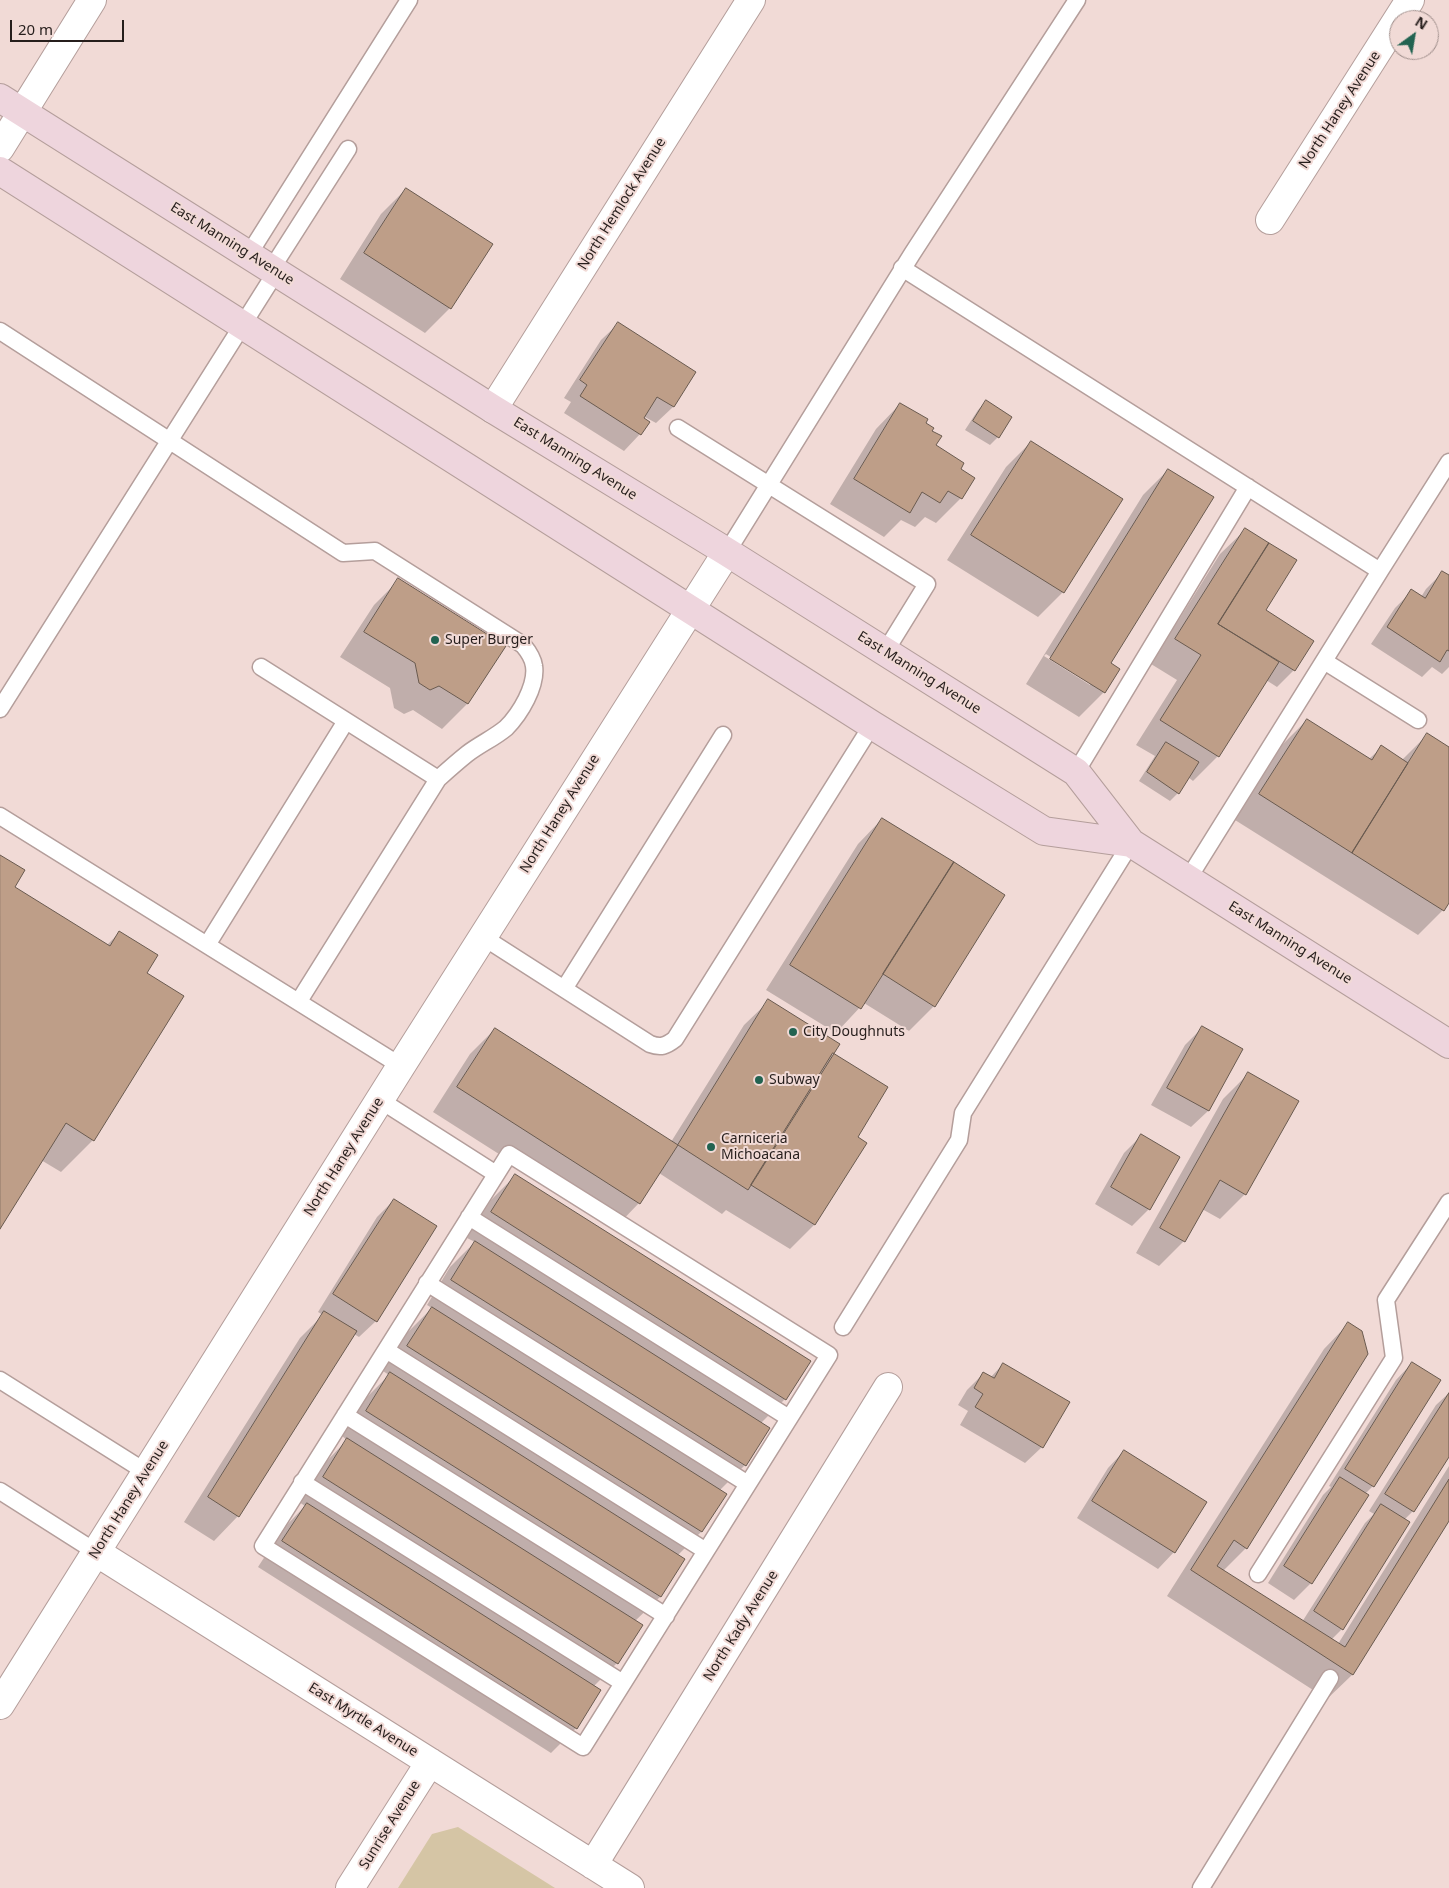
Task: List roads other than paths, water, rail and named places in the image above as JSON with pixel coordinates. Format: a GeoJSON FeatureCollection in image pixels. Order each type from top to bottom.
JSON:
{"type":"FeatureCollection","features":[{"type":"Feature","properties":{"kind":"main road","name":"East Manning Avenue"},"geometry":{"type":"LineString","coordinates":[[0,98],[493,409],[726,552],[1076,772],[1131,843],[1447,1036]]}},
{"type":"Feature","properties":{"kind":"main road","name":"East Manning Avenue"},"geometry":{"type":"LineString","coordinates":[[0,171],[690,610],[1044,831],[1131,843]]}},
{"type":"Feature","properties":{"kind":"street"},"geometry":{"type":"LineString","coordinates":[[0,148],[92,0]]}},
{"type":"Feature","properties":{"kind":"street","name":"North Hemlock Avenue"},"geometry":{"type":"LineString","coordinates":[[493,409],[752,0]]}},
{"type":"Feature","properties":{"kind":"street","name":"North Haney Avenue"},"geometry":{"type":"LineString","coordinates":[[1270,220],[1410,0]]}},
{"type":"Feature","properties":{"kind":"street","name":"North Haney Avenue"},"geometry":{"type":"LineString","coordinates":[[0,1705],[726,552]]}},
{"type":"Feature","properties":{"kind":"street","name":"North Kady Avenue"},"geometry":{"type":"LineString","coordinates":[[593,1865],[888,1387]]}},
{"type":"Feature","properties":{"kind":"street","name":"East Myrtle Avenue"},"geometry":{"type":"LineString","coordinates":[[96,1552],[630,1888]]}},
{"type":"Feature","properties":{"kind":"street","name":"Sunrise Avenue"},"geometry":{"type":"LineString","coordinates":[[350,1888],[430,1762]]}},
{"type":"Feature","properties":{"kind":"lane"},"geometry":{"type":"LineString","coordinates":[[0,709],[243,324],[266,265],[409,0]]}},
{"type":"Feature","properties":{"kind":"lane"},"geometry":{"type":"LineString","coordinates":[[726,552],[902,268],[1077,0]]}},
{"type":"Feature","properties":{"kind":"lane"},"geometry":{"type":"LineString","coordinates":[[266,265],[348,149]]}},
{"type":"Feature","properties":{"kind":"lane"},"geometry":{"type":"LineString","coordinates":[[902,268],[1380,571]]}},
{"type":"Feature","properties":{"kind":"lane"},"geometry":{"type":"LineString","coordinates":[[0,331],[343,553],[375,551],[523,646],[530,654],[534,664],[534,676],[530,690],[514,719],[505,729],[466,754],[438,779],[299,1001]]}},
{"type":"Feature","properties":{"kind":"lane"},"geometry":{"type":"LineString","coordinates":[[678,428],[926,584],[885,652]]}},
{"type":"Feature","properties":{"kind":"lane"},"geometry":{"type":"LineString","coordinates":[[1188,879],[1449,462]]}},
{"type":"Feature","properties":{"kind":"lane"},"geometry":{"type":"LineString","coordinates":[[1076,772],[1248,487]]}},
{"type":"Feature","properties":{"kind":"lane"},"geometry":{"type":"LineString","coordinates":[[1324,661],[1418,720]]}},
{"type":"Feature","properties":{"kind":"lane"},"geometry":{"type":"LineString","coordinates":[[261,668],[438,779]]}},
{"type":"Feature","properties":{"kind":"lane"},"geometry":{"type":"LineString","coordinates":[[207,945],[346,721]]}},
{"type":"Feature","properties":{"kind":"lane"},"geometry":{"type":"LineString","coordinates":[[482,938],[650,1044],[659,1047],[668,1045],[675,1039],[872,725]]}},
{"type":"Feature","properties":{"kind":"lane"},"geometry":{"type":"LineString","coordinates":[[564,989],[723,735]]}},
{"type":"Feature","properties":{"kind":"lane"},"geometry":{"type":"LineString","coordinates":[[0,816],[401,1066]]}},
{"type":"Feature","properties":{"kind":"lane"},"geometry":{"type":"LineString","coordinates":[[843,1327],[959,1140],[963,1113],[1131,843]]}},
{"type":"Feature","properties":{"kind":"lane"},"geometry":{"type":"LineString","coordinates":[[380,1100],[496,1174]]}},
{"type":"Feature","properties":{"kind":"lane"},"geometry":{"type":"LineString","coordinates":[[509,1154],[829,1355],[583,1747],[262,1546],[496,1174],[509,1154]]}},
{"type":"Feature","properties":{"kind":"lane"},"geometry":{"type":"LineString","coordinates":[[1258,1574],[1394,1358],[1386,1300],[1449,1202]]}},
{"type":"Feature","properties":{"kind":"lane"},"geometry":{"type":"LineString","coordinates":[[469,1217],[789,1418]]}},
{"type":"Feature","properties":{"kind":"lane"},"geometry":{"type":"LineString","coordinates":[[427,1283],[748,1484]]}},
{"type":"Feature","properties":{"kind":"lane"},"geometry":{"type":"LineString","coordinates":[[386,1350],[706,1551]]}},
{"type":"Feature","properties":{"kind":"lane"},"geometry":{"type":"LineString","coordinates":[[0,1380],[146,1472]]}},
{"type":"Feature","properties":{"kind":"lane"},"geometry":{"type":"LineString","coordinates":[[345,1415],[666,1616]]}},
{"type":"Feature","properties":{"kind":"lane"},"geometry":{"type":"LineString","coordinates":[[302,1482],[623,1683]]}},
{"type":"Feature","properties":{"kind":"lane"},"geometry":{"type":"LineString","coordinates":[[0,1491],[96,1552]]}},
{"type":"Feature","properties":{"kind":"lane"},"geometry":{"type":"LineString","coordinates":[[1201,1888],[1330,1678]]}},
{"type":"Feature","properties":{"kind":"place","name":"Super Burger"},"geometry":{"type":"Point","coordinates":[435,640]}},
{"type":"Feature","properties":{"kind":"place","name":"City Doughnuts"},"geometry":{"type":"Point","coordinates":[793,1032]}},
{"type":"Feature","properties":{"kind":"place","name":"Subway"},"geometry":{"type":"Point","coordinates":[759,1080]}},
{"type":"Feature","properties":{"kind":"place","name":"Carniceria Michoacana"},"geometry":{"type":"Point","coordinates":[711,1147]}}]}
